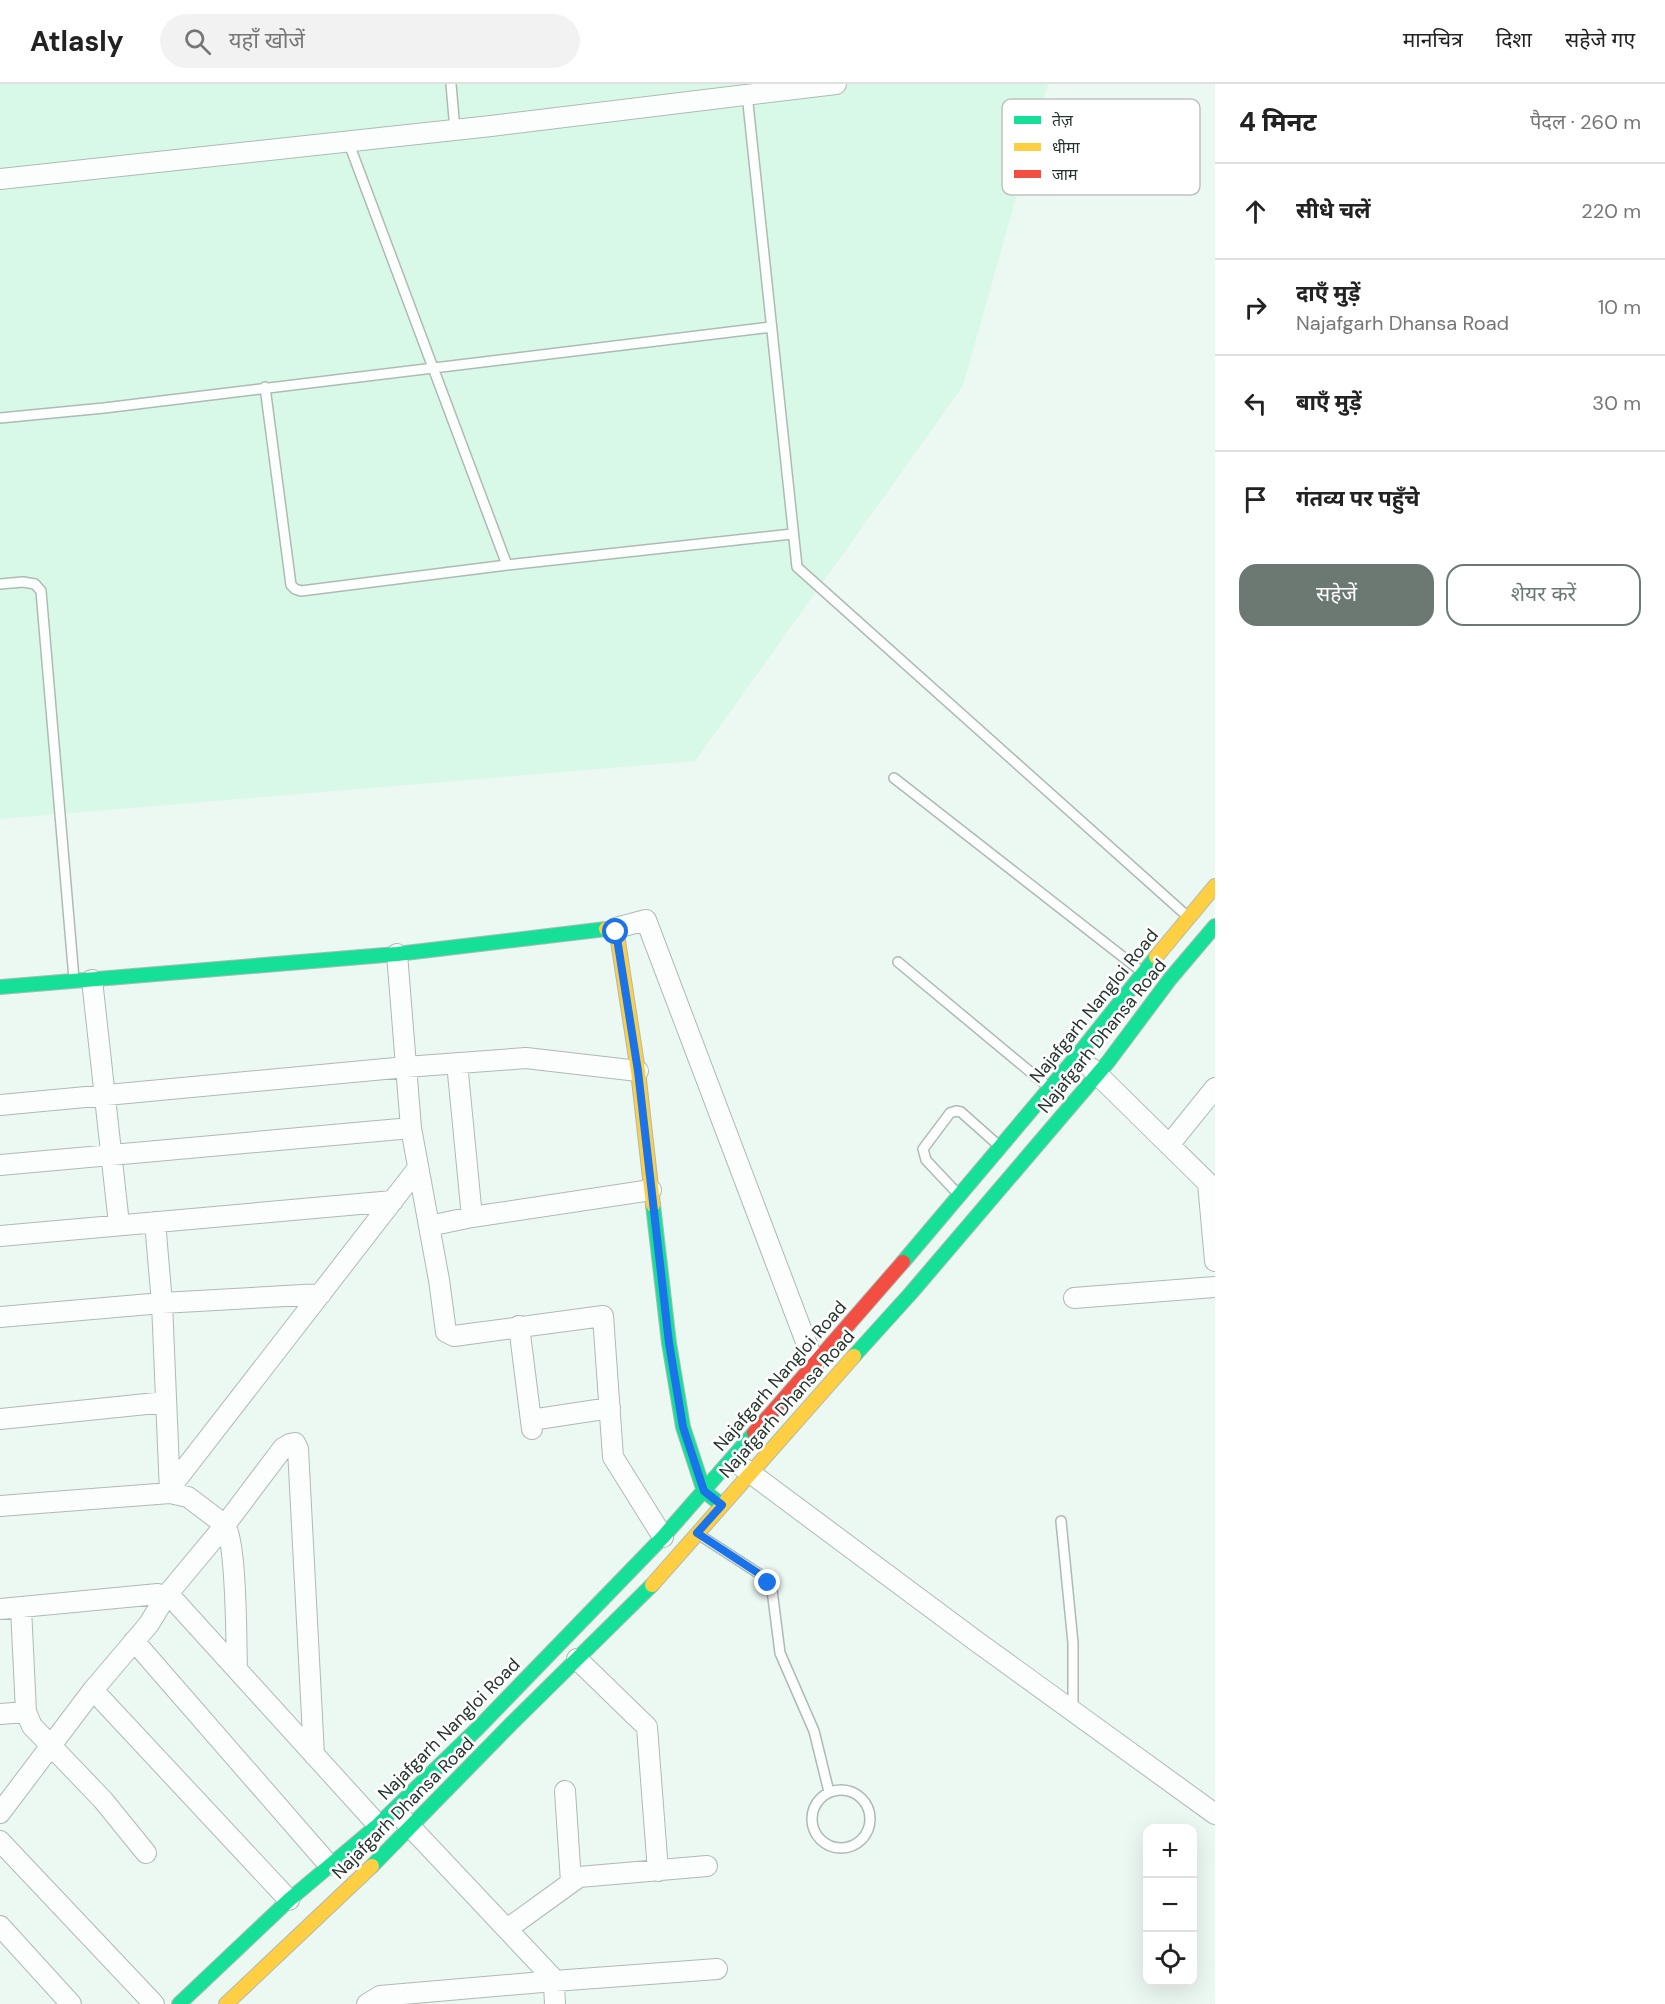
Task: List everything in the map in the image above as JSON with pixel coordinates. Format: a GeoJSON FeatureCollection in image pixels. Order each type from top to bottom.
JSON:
{"type":"FeatureCollection","features":[{"type":"Feature","properties":{"kind":"main road","name":"Najafgarh Nangloi Road"},"geometry":{"type":"LineString","coordinates":[[179,2004],[288,1900],[378,1825],[486,1719],[663,1537],[960,1196],[1143,973],[1202,926],[1215,886]]}},
{"type":"Feature","properties":{"kind":"main road","name":"Najafgarh Dhansa Road"},"geometry":{"type":"LineString","coordinates":[[235,2001],[652,1585],[939,1261],[1097,1074],[1202,926]]}},
{"type":"Feature","properties":{"kind":"main road"},"geometry":{"type":"LineString","coordinates":[[0,987],[397,954],[616,928],[638,1071],[669,1343],[683,1427],[704,1491],[722,1505]]}},
{"type":"Feature","properties":{"kind":"main road"},"geometry":{"type":"LineString","coordinates":[[1004,1144],[1026,1158]]}},
{"type":"Feature","properties":{"kind":"main road"},"geometry":{"type":"LineString","coordinates":[[919,1244],[939,1261]]}},
{"type":"Feature","properties":{"kind":"street"},"geometry":{"type":"LineString","coordinates":[[0,179],[455,130],[836,84]]}},
{"type":"Feature","properties":{"kind":"street"},"geometry":{"type":"LineString","coordinates":[[616,928],[646,920],[814,1363]]}},
{"type":"Feature","properties":{"kind":"street"},"geometry":{"type":"LineString","coordinates":[[397,954],[411,1128],[446,1332],[454,1336],[603,1316],[613,1457],[663,1537]]}},
{"type":"Feature","properties":{"kind":"street"},"geometry":{"type":"LineString","coordinates":[[83,981],[105,1095],[119,1224]]}},
{"type":"Feature","properties":{"kind":"street"},"geometry":{"type":"LineString","coordinates":[[1077,1056],[1212,1186],[1215,1261]]}},
{"type":"Feature","properties":{"kind":"street"},"geometry":{"type":"LineString","coordinates":[[0,1105],[526,1058],[638,1071]]}},
{"type":"Feature","properties":{"kind":"street"},"geometry":{"type":"LineString","coordinates":[[457,1063],[472,1216]]}},
{"type":"Feature","properties":{"kind":"street"},"geometry":{"type":"LineString","coordinates":[[1168,1145],[1215,1088]]}},
{"type":"Feature","properties":{"kind":"street"},"geometry":{"type":"LineString","coordinates":[[0,1165],[411,1128]]}},
{"type":"Feature","properties":{"kind":"street"},"geometry":{"type":"LineString","coordinates":[[170,1491],[418,1168]]}},
{"type":"Feature","properties":{"kind":"street"},"geometry":{"type":"LineString","coordinates":[[429,1226],[472,1216],[651,1190]]}},
{"type":"Feature","properties":{"kind":"street"},"geometry":{"type":"LineString","coordinates":[[0,1236],[393,1201]]}},
{"type":"Feature","properties":{"kind":"street"},"geometry":{"type":"LineString","coordinates":[[155,1222],[162,1303],[170,1491]]}},
{"type":"Feature","properties":{"kind":"street"},"geometry":{"type":"LineString","coordinates":[[1074,1298],[1215,1287]]}},
{"type":"Feature","properties":{"kind":"street"},"geometry":{"type":"LineString","coordinates":[[0,1317],[162,1303],[321,1293]]}},
{"type":"Feature","properties":{"kind":"street"},"geometry":{"type":"LineString","coordinates":[[519,1326],[532,1424],[610,1408]]}},
{"type":"Feature","properties":{"kind":"street"},"geometry":{"type":"LineString","coordinates":[[0,1419],[166,1402]]}},
{"type":"Feature","properties":{"kind":"street"},"geometry":{"type":"LineString","coordinates":[[0,1813],[93,1690],[149,1624],[166,1596],[225,1525],[283,1448],[295,1443],[298,1461],[314,1755]]}},
{"type":"Feature","properties":{"kind":"street"},"geometry":{"type":"LineString","coordinates":[[731,1459],[1215,1814]]}},
{"type":"Feature","properties":{"kind":"street"},"geometry":{"type":"LineString","coordinates":[[0,1506],[170,1491],[188,1497],[225,1525],[230,1538],[237,1669]]}},
{"type":"Feature","properties":{"kind":"street"},"geometry":{"type":"LineString","coordinates":[[0,1609],[158,1594],[172,1598],[378,1825]]}},
{"type":"Feature","properties":{"kind":"street"},"geometry":{"type":"LineString","coordinates":[[21,1608],[26,1712],[32,1726],[103,1800],[146,1853]]}},
{"type":"Feature","properties":{"kind":"street"},"geometry":{"type":"LineString","coordinates":[[134,1641],[330,1865]]}},
{"type":"Feature","properties":{"kind":"street"},"geometry":{"type":"LineString","coordinates":[[577,1659],[647,1727],[658,1871]]}},
{"type":"Feature","properties":{"kind":"street"},"geometry":{"type":"LineString","coordinates":[[93,1690],[288,1900]]}},
{"type":"Feature","properties":{"kind":"street"},"geometry":{"type":"LineString","coordinates":[[0,1714],[26,1712]]}},
{"type":"Feature","properties":{"kind":"street"},"geometry":{"type":"LineString","coordinates":[[565,1791],[571,1882]]}},
{"type":"Feature","properties":{"kind":"street"},"geometry":{"type":"LineString","coordinates":[[394,1809],[554,1981],[555,2004]]}},
{"type":"Feature","properties":{"kind":"street"},"geometry":{"type":"LineString","coordinates":[[0,1841],[154,2004]]}},
{"type":"Feature","properties":{"kind":"street"},"geometry":{"type":"LineString","coordinates":[[507,1929],[571,1882],[585,1876],[707,1866]]}},
{"type":"Feature","properties":{"kind":"street"},"geometry":{"type":"LineString","coordinates":[[0,1926],[71,2004]]}},
{"type":"Feature","properties":{"kind":"street"},"geometry":{"type":"LineString","coordinates":[[372,2002],[554,1981],[717,1969]]}},
{"type":"Feature","properties":{"kind":"lane"},"geometry":{"type":"LineString","coordinates":[[451,84],[455,130]]}},
{"type":"Feature","properties":{"kind":"lane"},"geometry":{"type":"LineString","coordinates":[[747,94],[795,562],[800,571],[1202,926]]}},
{"type":"Feature","properties":{"kind":"lane"},"geometry":{"type":"LineString","coordinates":[[348,141],[507,565]]}},
{"type":"Feature","properties":{"kind":"lane"},"geometry":{"type":"LineString","coordinates":[[0,418],[104,408],[771,327]]}},
{"type":"Feature","properties":{"kind":"lane"},"geometry":{"type":"LineString","coordinates":[[266,387],[291,585],[301,591],[507,565],[792,534]]}},
{"type":"Feature","properties":{"kind":"lane"},"geometry":{"type":"LineString","coordinates":[[0,584],[29,582],[35,584],[41,591],[83,981]]}},
{"type":"Feature","properties":{"kind":"lane"},"geometry":{"type":"LineString","coordinates":[[894,778],[1143,973]]}},
{"type":"Feature","properties":{"kind":"lane"},"geometry":{"type":"LineString","coordinates":[[898,962],[1050,1089]]}},
{"type":"Feature","properties":{"kind":"lane"},"geometry":{"type":"LineString","coordinates":[[960,1196],[924,1155],[923,1149],[950,1113],[961,1112],[1004,1144]]}},
{"type":"Feature","properties":{"kind":"lane"},"geometry":{"type":"LineString","coordinates":[[1061,1521],[1073,1643],[1072,1711]]}},
{"type":"Feature","properties":{"kind":"lane"},"geometry":{"type":"LineString","coordinates":[[697,1533],[761,1575],[772,1590],[780,1653],[814,1731],[829,1792]]}},
{"type":"Feature","properties":{"kind":"lane"},"geometry":{"type":"LineString","coordinates":[[845,1790],[855,1793],[864,1801],[869,1811],[870,1822],[859,1842],[848,1847],[837,1848],[826,1844],[817,1836],[812,1826],[811,1815],[815,1804],[829,1792],[845,1790]]}},
{"type":"Feature","properties":{"kind":"shaded area"},"geometry":{"type":"Polygon","coordinates":[[[0,84],[1048,84],[1044,99],[1002,99],[1002,195],[1017,195],[963,386],[695,761],[0,819],[0,84]]]}},
{"type":"Feature","properties":{"kind":"traffic: fast"},"geometry":{"type":"LineString","coordinates":[[854,1356],[911,1293],[1108,1062],[1170,979],[1215,926]]}},
{"type":"Feature","properties":{"kind":"traffic: fast"},"geometry":{"type":"LineString","coordinates":[[0,987],[397,954],[606,929]]}},
{"type":"Feature","properties":{"kind":"traffic: fast"},"geometry":{"type":"LineString","coordinates":[[903,1262],[1077,1056],[1156,957]]}},
{"type":"Feature","properties":{"kind":"traffic: fast"},"geometry":{"type":"LineString","coordinates":[[653,1205],[669,1343],[683,1427],[704,1491],[718,1502]]}},
{"type":"Feature","properties":{"kind":"traffic: fast"},"geometry":{"type":"LineString","coordinates":[[179,2004],[289,1900],[378,1825],[478,1728],[663,1537],[754,1433]]}},
{"type":"Feature","properties":{"kind":"traffic: fast"},"geometry":{"type":"LineString","coordinates":[[372,1866],[652,1585]]}},
{"type":"Feature","properties":{"kind":"traffic: slow"},"geometry":{"type":"LineString","coordinates":[[1156,957],[1215,886]]}},
{"type":"Feature","properties":{"kind":"traffic: slow"},"geometry":{"type":"LineString","coordinates":[[606,929],[616,928],[638,1071],[653,1205]]}},
{"type":"Feature","properties":{"kind":"traffic: slow"},"geometry":{"type":"LineString","coordinates":[[652,1585],[854,1356]]}},
{"type":"Feature","properties":{"kind":"traffic: slow"},"geometry":{"type":"LineString","coordinates":[[226,2004],[372,1866]]}},
{"type":"Feature","properties":{"kind":"traffic: jam"},"geometry":{"type":"LineString","coordinates":[[754,1433],[903,1262]]}},
{"type":"Feature","properties":{"kind":"route"},"geometry":{"type":"LineString","coordinates":[[616,932],[638,1071],[669,1343],[683,1427],[704,1491],[722,1505],[697,1533],[761,1575],[768,1583]]}}]}
